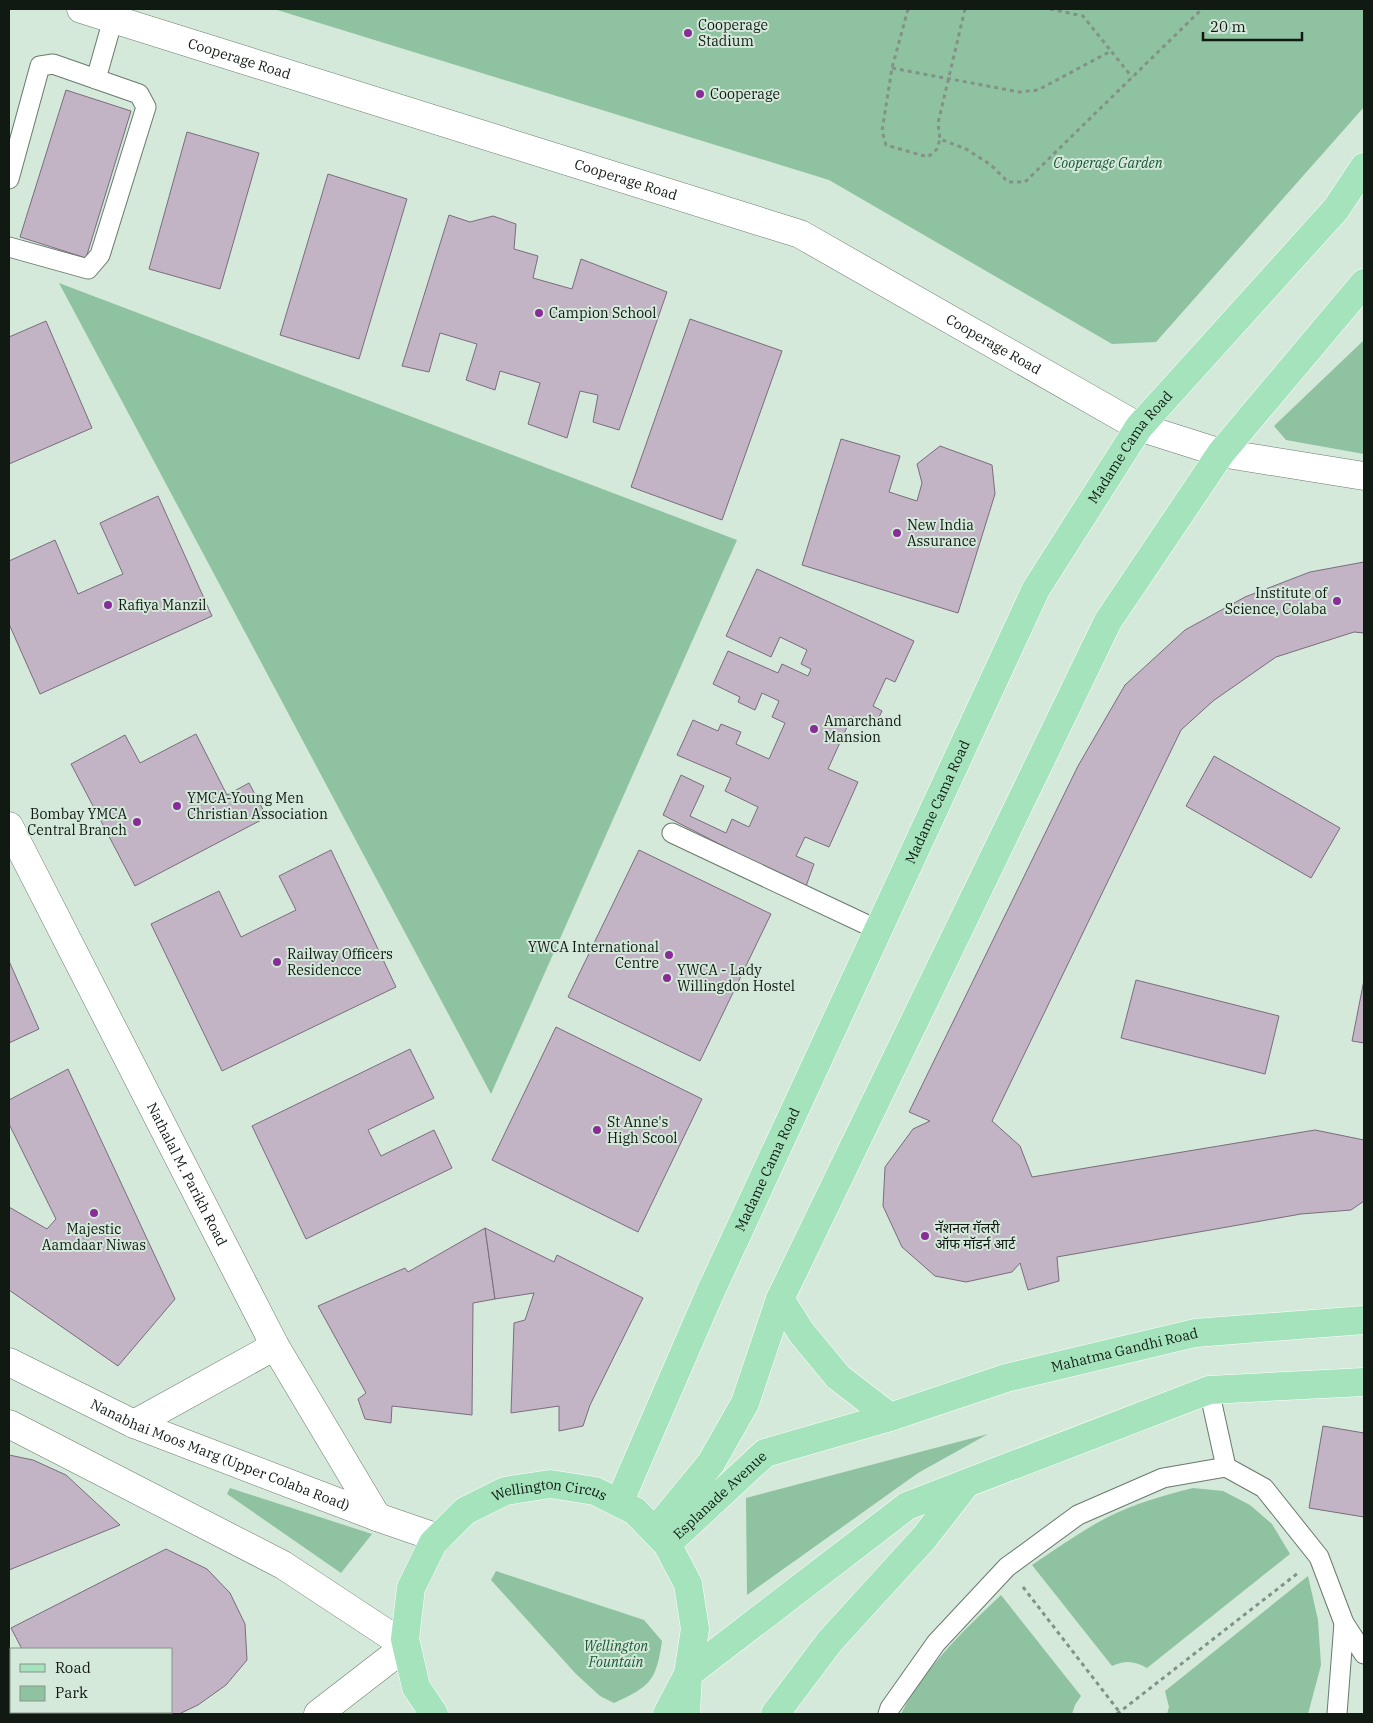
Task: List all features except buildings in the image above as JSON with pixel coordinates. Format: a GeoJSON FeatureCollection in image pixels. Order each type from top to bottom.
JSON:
{"type":"FeatureCollection","features":[{"type":"Feature","properties":{"kind":"main road","name":"Madame Cama Road"},"geometry":{"type":"LineString","coordinates":[[619,1503],[710,1293],[1036,589],[1139,427],[1336,209],[1364,167]]}},
{"type":"Feature","properties":{"kind":"main road"},"geometry":{"type":"LineString","coordinates":[[661,1537],[711,1463],[745,1403],[780,1299],[1108,621],[1222,453],[1364,283]]}},
{"type":"Feature","properties":{"kind":"main road"},"geometry":{"type":"LineString","coordinates":[[780,1299],[800,1332],[838,1376],[890,1417]]}},
{"type":"Feature","properties":{"kind":"main road","name":"Mahatma Gandhi Road"},"geometry":{"type":"LineString","coordinates":[[890,1417],[1006,1378],[1195,1333],[1364,1320]]}},
{"type":"Feature","properties":{"kind":"main road"},"geometry":{"type":"LineString","coordinates":[[686,1714],[688,1674],[907,1506],[1209,1390],[1364,1382]]}},
{"type":"Feature","properties":{"kind":"main road","name":"Esplanade Avenue"},"geometry":{"type":"LineString","coordinates":[[661,1537],[766,1453],[890,1417]]}},
{"type":"Feature","properties":{"kind":"main road","name":"Wellington Circus"},"geometry":{"type":"LineString","coordinates":[[434,1714],[416,1688],[405,1638],[411,1588],[433,1544],[465,1511],[505,1490],[550,1484],[595,1491],[635,1512],[661,1537],[688,1584],[695,1629],[688,1674],[667,1714]]}},
{"type":"Feature","properties":{"kind":"main road"},"geometry":{"type":"LineString","coordinates":[[775,1714],[830,1641],[924,1538],[966,1484]]}},
{"type":"Feature","properties":{"kind":"street","name":"Cooperage Road"},"geometry":{"type":"LineString","coordinates":[[80,9],[800,234],[1139,427],[1222,453],[1364,476]]}},
{"type":"Feature","properties":{"kind":"street","name":"Nathalal M. Parikh Road"},"geometry":{"type":"LineString","coordinates":[[9,826],[275,1346],[377,1517]]}},
{"type":"Feature","properties":{"kind":"street"},"geometry":{"type":"LineString","coordinates":[[134,1424],[275,1346]]}},
{"type":"Feature","properties":{"kind":"street","name":"Nanabhai Moos Marg (Upper Colaba Road)"},"geometry":{"type":"LineString","coordinates":[[9,1362],[134,1424],[377,1517],[438,1538]]}},
{"type":"Feature","properties":{"kind":"street"},"geometry":{"type":"LineString","coordinates":[[9,1424],[282,1565],[406,1646],[318,1714]]}},
{"type":"Feature","properties":{"kind":"lane"},"geometry":{"type":"LineString","coordinates":[[96,79],[113,19]]}},
{"type":"Feature","properties":{"kind":"lane"},"geometry":{"type":"LineString","coordinates":[[9,179],[40,66],[53,64],[139,94],[146,107],[100,255],[88,269],[9,247]]}},
{"type":"Feature","properties":{"kind":"lane"},"geometry":{"type":"LineString","coordinates":[[672,833],[878,930]]}},
{"type":"Feature","properties":{"kind":"lane"},"geometry":{"type":"LineString","coordinates":[[1209,1390],[1226,1467]]}},
{"type":"Feature","properties":{"kind":"lane"},"geometry":{"type":"LineString","coordinates":[[888,1714],[890,1708],[936,1643],[1007,1567],[1078,1516],[1162,1478],[1226,1467],[1264,1488],[1319,1557],[1344,1623],[1364,1654]]}},
{"type":"Feature","properties":{"kind":"lane"},"geometry":{"type":"LineString","coordinates":[[1336,1714],[1344,1623]]}},
{"type":"Feature","properties":{"kind":"path"},"geometry":{"type":"LineString","coordinates":[[908,9],[892,68],[882,131],[886,145],[928,157],[937,149],[940,139],[938,123],[965,9]]}},
{"type":"Feature","properties":{"kind":"path"},"geometry":{"type":"LineString","coordinates":[[1050,9],[1083,16],[1132,77]]}},
{"type":"Feature","properties":{"kind":"path"},"geometry":{"type":"LineString","coordinates":[[940,139],[966,149],[991,165],[1008,182],[1025,182],[1202,9]]}},
{"type":"Feature","properties":{"kind":"path"},"geometry":{"type":"LineString","coordinates":[[892,68],[1019,92],[1038,90],[1111,51]]}},
{"type":"Feature","properties":{"kind":"path"},"geometry":{"type":"LineString","coordinates":[[1007,1567],[1119,1714],[1319,1557]]}},
{"type":"Feature","properties":{"kind":"green space","name":"Cooperage Garden"},"geometry":{"type":"Polygon","coordinates":[[[274,9],[1364,9],[1364,107],[1156,342],[1112,344],[829,180],[274,9]]]}},
{"type":"Feature","properties":{"kind":"green space"},"geometry":{"type":"Polygon","coordinates":[[[59,283],[737,540],[491,1094],[59,283]]]}},
{"type":"Feature","properties":{"kind":"green space"},"geometry":{"type":"Polygon","coordinates":[[[1364,340],[1364,454],[1286,440],[1274,426],[1364,340]]]}},
{"type":"Feature","properties":{"kind":"green space"},"geometry":{"type":"Polygon","coordinates":[[[988,1434],[918,1473],[747,1595],[746,1498],[988,1434]]]}},
{"type":"Feature","properties":{"kind":"green space"},"geometry":{"type":"Polygon","coordinates":[[[230,1488],[372,1534],[341,1573],[227,1494],[230,1488]]]}},
{"type":"Feature","properties":{"kind":"green space"},"geometry":{"type":"Polygon","coordinates":[[[1193,1488],[1223,1491],[1250,1505],[1272,1524],[1290,1554],[1147,1668],[1130,1662],[1112,1666],[1032,1565],[1069,1540],[1116,1513],[1149,1500],[1193,1488]]]}},
{"type":"Feature","properties":{"kind":"green space","name":"Wellington Fountain"},"geometry":{"type":"Polygon","coordinates":[[[496,1571],[644,1620],[662,1641],[654,1674],[643,1687],[614,1703],[600,1696],[576,1674],[491,1580],[496,1571]]]}},
{"type":"Feature","properties":{"kind":"green space"},"geometry":{"type":"Polygon","coordinates":[[[1308,1576],[1318,1620],[1321,1665],[1308,1714],[1167,1714],[1169,1707],[1165,1691],[1308,1576]]]}},
{"type":"Feature","properties":{"kind":"green space"},"geometry":{"type":"Polygon","coordinates":[[[1001,1595],[1081,1696],[1072,1714],[901,1714],[933,1665],[959,1636],[1001,1595]]]}},
{"type":"Feature","properties":{"kind":"place","name":"Cooperage Stadium"},"geometry":{"type":"Point","coordinates":[688,33]}},
{"type":"Feature","properties":{"kind":"place","name":"Cooperage"},"geometry":{"type":"Point","coordinates":[700,94]}},
{"type":"Feature","properties":{"kind":"place","name":"Campion School"},"geometry":{"type":"Point","coordinates":[539,313]}},
{"type":"Feature","properties":{"kind":"place","name":"New India Assurance"},"geometry":{"type":"Point","coordinates":[897,533]}},
{"type":"Feature","properties":{"kind":"place","name":"Institute of Science, Colaba"},"geometry":{"type":"Point","coordinates":[1337,601]}},
{"type":"Feature","properties":{"kind":"place","name":"Rafiya Manzil"},"geometry":{"type":"Point","coordinates":[108,605]}},
{"type":"Feature","properties":{"kind":"place","name":"Amarchand Mansion"},"geometry":{"type":"Point","coordinates":[814,729]}},
{"type":"Feature","properties":{"kind":"place","name":"YMCA-Young Men Christian Association"},"geometry":{"type":"Point","coordinates":[177,806]}},
{"type":"Feature","properties":{"kind":"place","name":"Bombay YMCA Central Branch"},"geometry":{"type":"Point","coordinates":[137,822]}},
{"type":"Feature","properties":{"kind":"place","name":"YWCA International Centre"},"geometry":{"type":"Point","coordinates":[669,955]}},
{"type":"Feature","properties":{"kind":"place","name":"Railway Officers Residencce"},"geometry":{"type":"Point","coordinates":[277,962]}},
{"type":"Feature","properties":{"kind":"place","name":"YWCA - Lady Willingdon Hostel"},"geometry":{"type":"Point","coordinates":[667,978]}},
{"type":"Feature","properties":{"kind":"place","name":"St Anne's High Scool"},"geometry":{"type":"Point","coordinates":[597,1130]}},
{"type":"Feature","properties":{"kind":"place","name":"Majestic Aamdaar Niwas"},"geometry":{"type":"Point","coordinates":[94,1213]}},
{"type":"Feature","properties":{"kind":"place","name":"नॅशनल गॅलरी ऑफ मॉडर्न आर्ट"},"geometry":{"type":"Point","coordinates":[925,1236]}}]}
